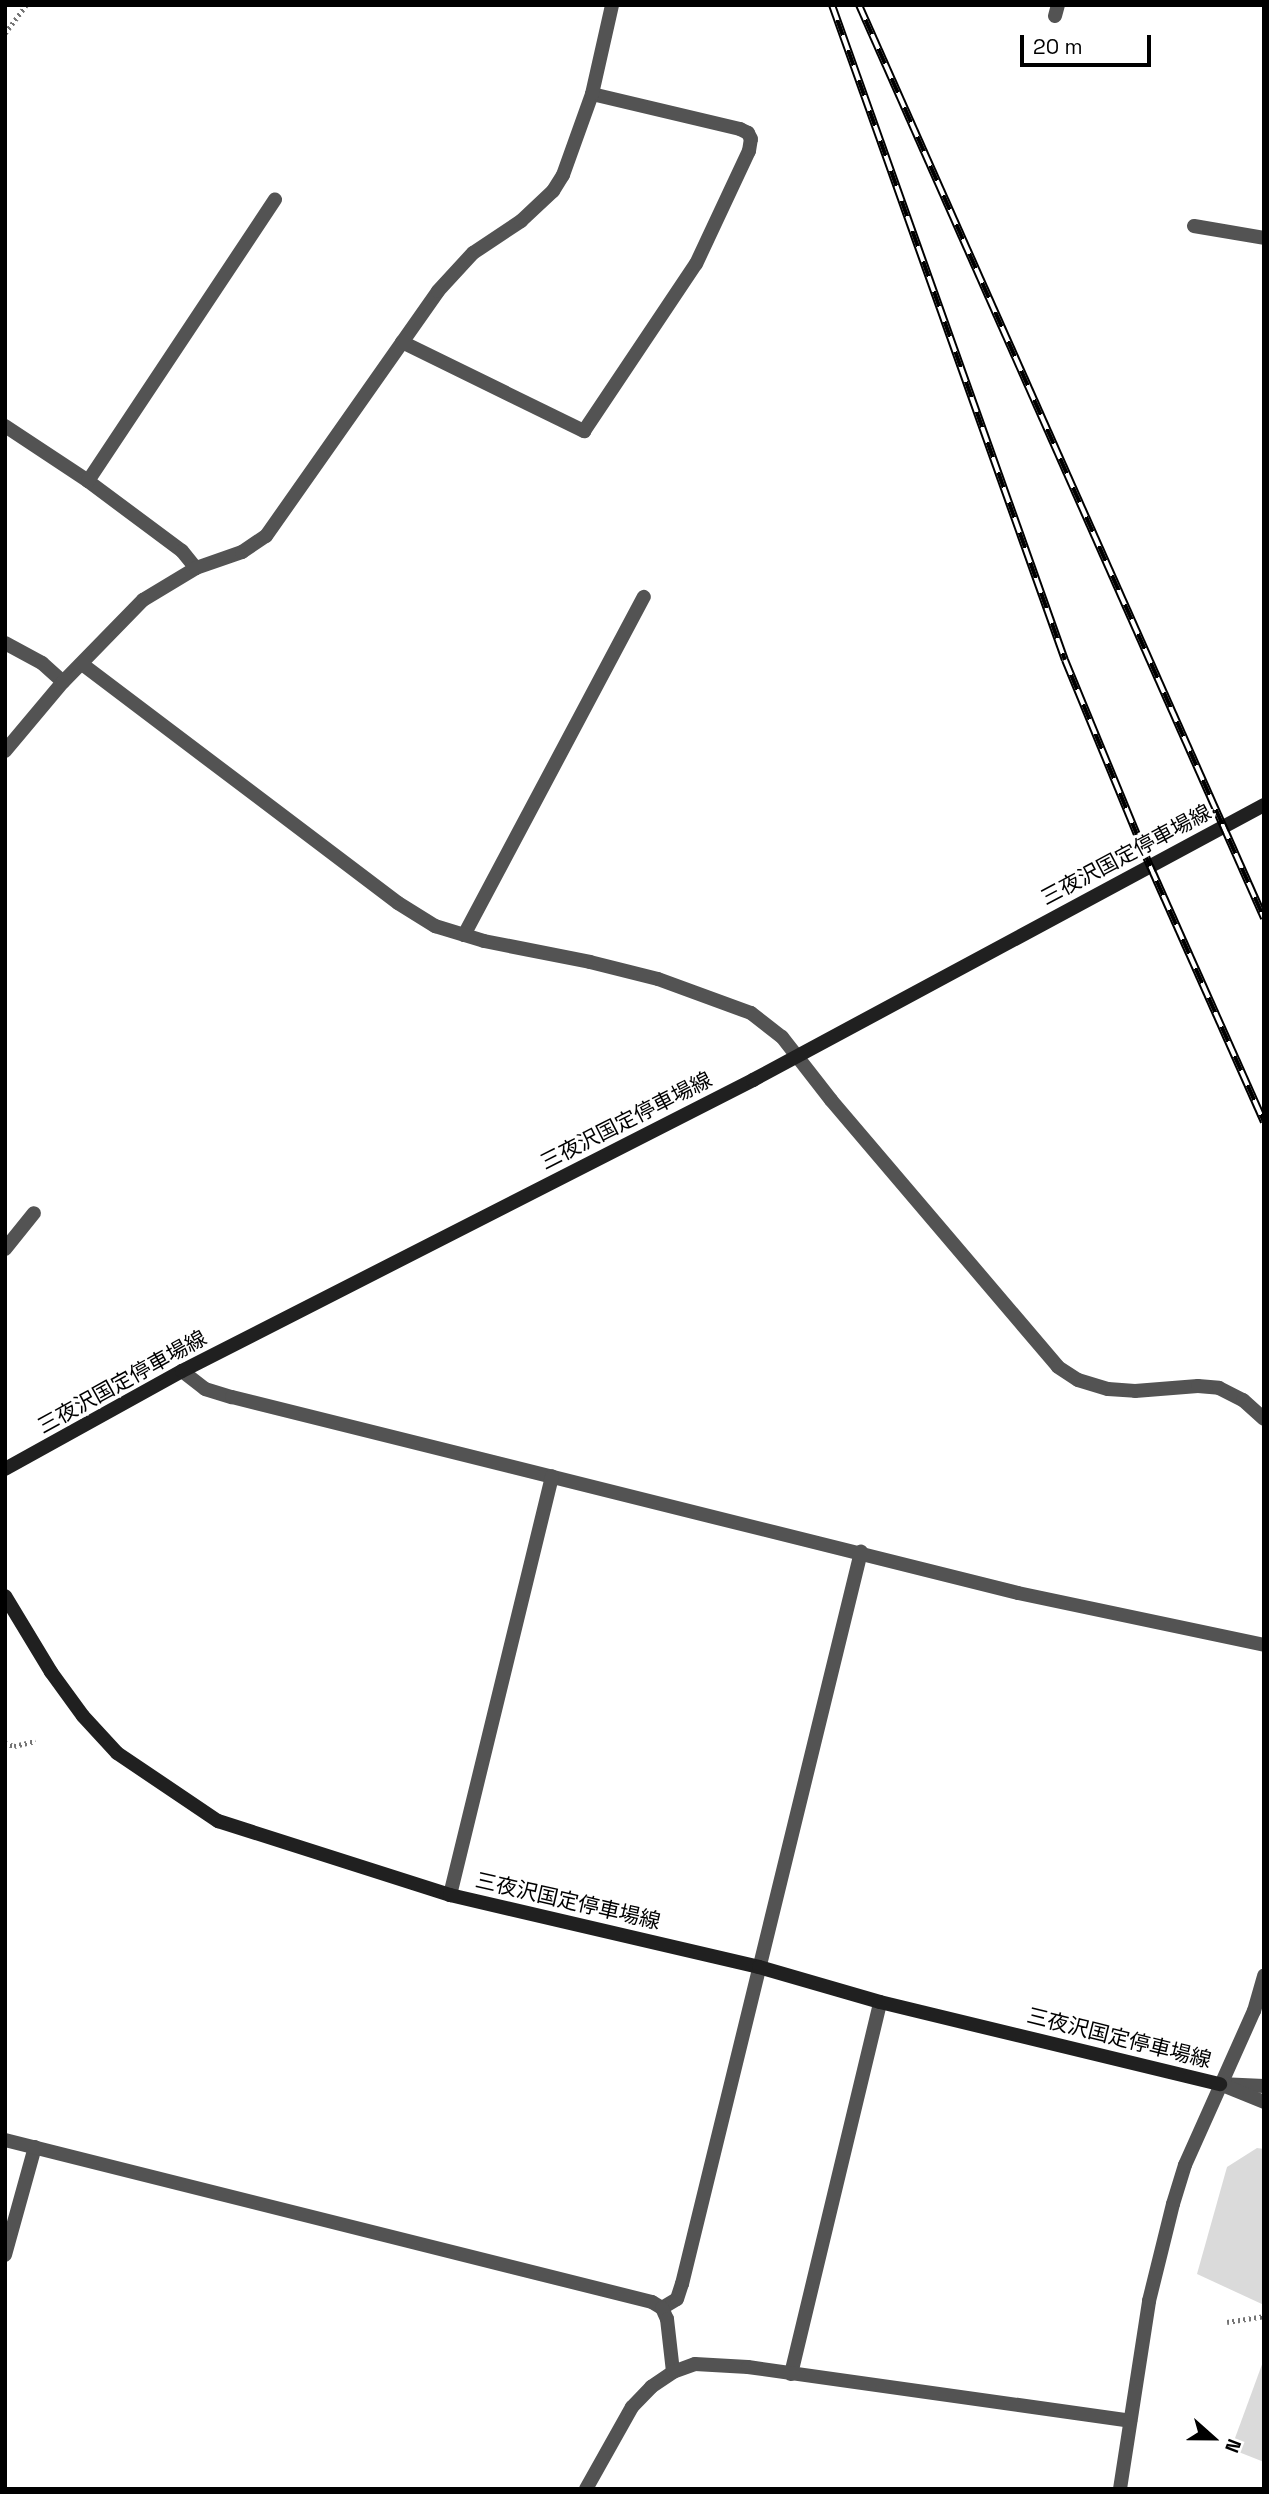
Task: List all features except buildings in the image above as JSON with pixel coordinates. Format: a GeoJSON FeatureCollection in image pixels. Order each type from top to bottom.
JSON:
{"type":"FeatureCollection","features":[{"type":"Feature","properties":{"kind":"main road","name":"三夜沢国定停車場線"},"geometry":{"type":"LineString","coordinates":[[5,1469],[182,1371],[753,1080],[796,1054],[1264,805]]}},
{"type":"Feature","properties":{"kind":"main road","name":"三夜沢国定停車場線"},"geometry":{"type":"LineString","coordinates":[[5,1596],[51,1672],[83,1716],[135,1768],[218,1821],[450,1895],[759,1967],[880,2002],[1220,2084]]}},
{"type":"Feature","properties":{"kind":"street"},"geometry":{"type":"LineString","coordinates":[[5,751],[63,681],[143,600],[196,568],[242,552],[266,536],[438,291],[473,253],[522,220],[553,191],[563,175],[592,94],[612,5]]}},
{"type":"Feature","properties":{"kind":"street"},"geometry":{"type":"LineString","coordinates":[[402,342],[584,431],[696,264],[749,151],[751,139],[748,133],[740,129],[592,94]]}},
{"type":"Feature","properties":{"kind":"street"},"geometry":{"type":"LineString","coordinates":[[88,481],[275,200]]}},
{"type":"Feature","properties":{"kind":"street"},"geometry":{"type":"LineString","coordinates":[[1194,226],[1264,238]]}},
{"type":"Feature","properties":{"kind":"street"},"geometry":{"type":"LineString","coordinates":[[5,426],[88,481],[182,551],[196,568]]}},
{"type":"Feature","properties":{"kind":"street"},"geometry":{"type":"LineString","coordinates":[[464,935],[644,597]]}},
{"type":"Feature","properties":{"kind":"street"},"geometry":{"type":"LineString","coordinates":[[5,643],[42,663],[63,681]]}},
{"type":"Feature","properties":{"kind":"street"},"geometry":{"type":"LineString","coordinates":[[82,664],[398,903],[435,926],[658,979],[751,1013],[782,1037],[831,1100],[1058,1367],[1078,1380],[1108,1389],[1219,1388],[1243,1400],[1264,1419]]}},
{"type":"Feature","properties":{"kind":"street"},"geometry":{"type":"LineString","coordinates":[[5,1249],[34,1213]]}},
{"type":"Feature","properties":{"kind":"street"},"geometry":{"type":"LineString","coordinates":[[182,1371],[205,1389],[232,1397],[1018,1593],[1264,1645]]}},
{"type":"Feature","properties":{"kind":"street"},"geometry":{"type":"LineString","coordinates":[[450,1895],[552,1476]]}},
{"type":"Feature","properties":{"kind":"street"},"geometry":{"type":"LineString","coordinates":[[663,2308],[677,2299],[682,2284],[861,1552]]}},
{"type":"Feature","properties":{"kind":"street"},"geometry":{"type":"LineString","coordinates":[[1120,2489],[1156,2265],[1185,2165],[1255,2011],[1264,1975]]}},
{"type":"Feature","properties":{"kind":"street"},"geometry":{"type":"LineString","coordinates":[[791,2374],[880,2002]]}},
{"type":"Feature","properties":{"kind":"street"},"geometry":{"type":"LineString","coordinates":[[1220,2084],[1264,2086]]}},
{"type":"Feature","properties":{"kind":"street"},"geometry":{"type":"LineString","coordinates":[[1220,2084],[1264,2102]]}},
{"type":"Feature","properties":{"kind":"street"},"geometry":{"type":"LineString","coordinates":[[5,2140],[652,2302],[663,2308]]}},
{"type":"Feature","properties":{"kind":"street"},"geometry":{"type":"LineString","coordinates":[[5,2255],[34,2147]]}},
{"type":"Feature","properties":{"kind":"street"},"geometry":{"type":"LineString","coordinates":[[663,2308],[673,2372]]}},
{"type":"Feature","properties":{"kind":"street"},"geometry":{"type":"LineString","coordinates":[[586,2489],[632,2407],[651,2387],[673,2372],[695,2364],[718,2363],[1130,2421]]}},
{"type":"Feature","properties":{"kind":"path"},"geometry":{"type":"LineString","coordinates":[[5,33],[26,5]]}},
{"type":"Feature","properties":{"kind":"path"},"geometry":{"type":"LineString","coordinates":[[5,1743],[14,1746],[35,1741]]}},
{"type":"Feature","properties":{"kind":"path"},"geometry":{"type":"LineString","coordinates":[[1227,2322],[1264,2316]]}},
{"type":"Feature","properties":{"kind":"shaded area"},"geometry":{"type":"Polygon","coordinates":[[[1257,2148],[1264,2149],[1264,2305],[1197,2274],[1227,2167],[1257,2148]]]}},
{"type":"Feature","properties":{"kind":"shaded area"},"geometry":{"type":"Polygon","coordinates":[[[1264,2359],[1264,2462],[1231,2449],[1264,2359]]]}},
{"type":"Feature","properties":{"kind":"railway"},"geometry":{"type":"LineString","coordinates":[[832,5],[1065,660],[1150,866],[1264,1122]]}},
{"type":"Feature","properties":{"kind":"railway"},"geometry":{"type":"LineString","coordinates":[[859,5],[1264,918]]}}]}
